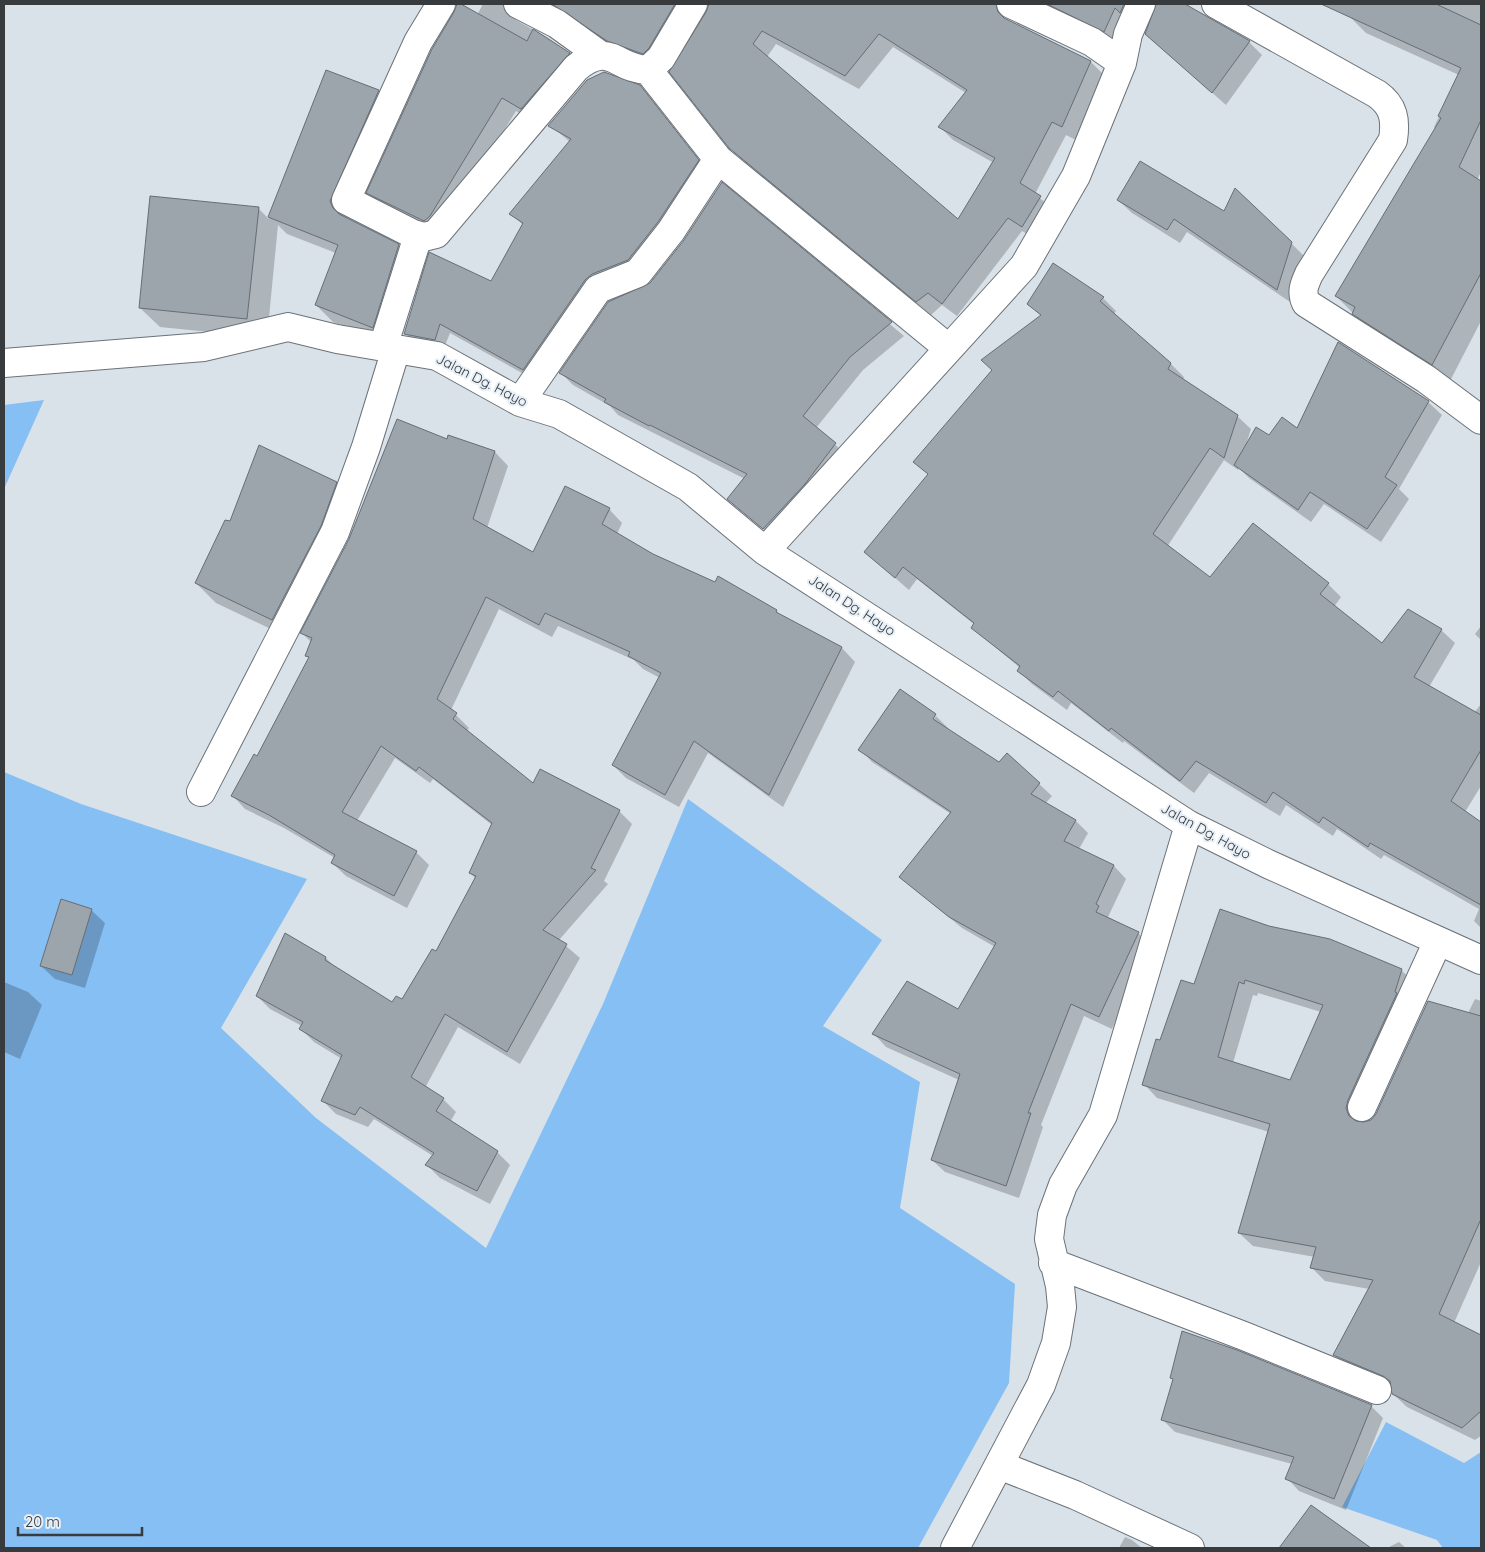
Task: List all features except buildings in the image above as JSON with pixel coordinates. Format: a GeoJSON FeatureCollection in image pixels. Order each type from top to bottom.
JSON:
{"type":"FeatureCollection","features":[{"type":"Feature","properties":{"kind":"street"},"geometry":{"type":"LineString","coordinates":[[441,4],[418,42],[346,200],[418,236],[436,234],[576,68],[590,57],[600,55]]}},
{"type":"Feature","properties":{"kind":"street"},"geometry":{"type":"LineString","coordinates":[[518,4],[557,24],[600,55],[613,58],[640,70],[648,70],[660,58],[692,4]]}},
{"type":"Feature","properties":{"kind":"street"},"geometry":{"type":"LineString","coordinates":[[1011,4],[1092,42],[1122,63]]}},
{"type":"Feature","properties":{"kind":"street"},"geometry":{"type":"LineString","coordinates":[[766,551],[1024,266],[1076,176],[1122,63],[1128,34],[1141,4]]}},
{"type":"Feature","properties":{"kind":"street"},"geometry":{"type":"LineString","coordinates":[[1216,4],[1377,94],[1391,108],[1394,119],[1393,140],[1308,274],[1303,287],[1303,296],[1306,304],[1426,379],[1481,420]]}},
{"type":"Feature","properties":{"kind":"street"},"geometry":{"type":"LineString","coordinates":[[648,70],[718,159],[948,348]]}},
{"type":"Feature","properties":{"kind":"street"},"geometry":{"type":"LineString","coordinates":[[520,402],[598,289],[638,273],[671,231],[718,159]]}},
{"type":"Feature","properties":{"kind":"street"},"geometry":{"type":"LineString","coordinates":[[201,792],[335,532],[366,447],[418,236]]}},
{"type":"Feature","properties":{"kind":"street","name":"Jalan Dg. Hayo"},"geometry":{"type":"LineString","coordinates":[[4,363],[204,347],[288,327],[337,339],[436,356],[520,402],[559,414],[688,487],[766,551],[1189,825],[1268,864],[1481,960]]}},
{"type":"Feature","properties":{"kind":"street"},"geometry":{"type":"LineString","coordinates":[[955,1548],[1041,1385],[1056,1343],[1062,1307],[1060,1286],[1053,1263],[1049,1239],[1052,1215],[1063,1186],[1102,1115],[1189,825]]}},
{"type":"Feature","properties":{"kind":"street"},"geometry":{"type":"LineString","coordinates":[[1362,1107],[1438,941]]}},
{"type":"Feature","properties":{"kind":"street"},"geometry":{"type":"LineString","coordinates":[[1053,1263],[1244,1336],[1376,1390]]}},
{"type":"Feature","properties":{"kind":"street"},"geometry":{"type":"LineString","coordinates":[[999,1465],[1075,1496],[1190,1548]]}},
{"type":"Feature","properties":{"kind":"shaded area"},"geometry":{"type":"Polygon","coordinates":[[[44,400],[4,489],[4,405],[44,400]]]}},
{"type":"Feature","properties":{"kind":"shaded area"},"geometry":{"type":"Polygon","coordinates":[[[4,772],[81,804],[307,879],[221,1028],[316,1118],[486,1248],[603,1004],[688,799],[882,940],[823,1026],[920,1082],[900,1208],[1015,1284],[1009,1383],[918,1548],[4,1548],[4,772]]]}},
{"type":"Feature","properties":{"kind":"shaded area"},"geometry":{"type":"Polygon","coordinates":[[[1386,1422],[1464,1463],[1481,1452],[1481,1548],[1443,1548],[1437,1540],[1342,1507],[1386,1422]]]}}]}
